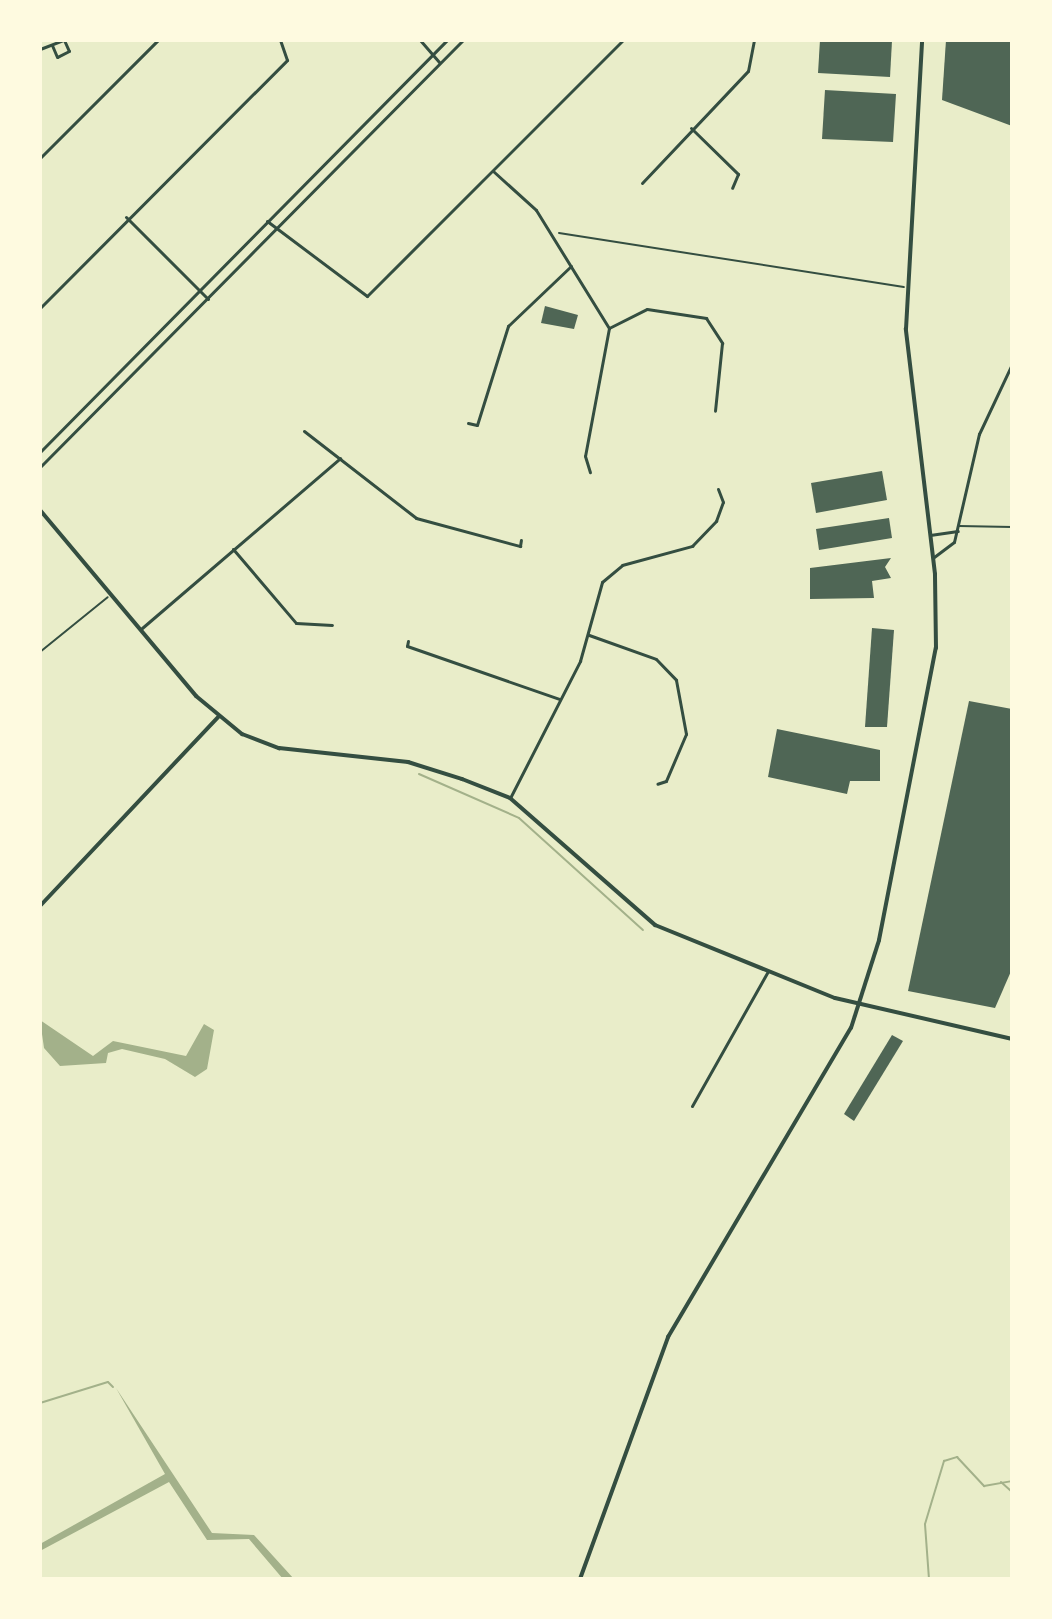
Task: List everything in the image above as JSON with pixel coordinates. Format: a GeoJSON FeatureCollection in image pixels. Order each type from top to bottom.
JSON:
{"type":"FeatureCollection","features":[{"type":"Feature","properties":{"kind":"street"},"geometry":{"type":"LineString","coordinates":[[40,49],[64,40],[69,51],[57,57],[52,45]]}},
{"type":"Feature","properties":{"kind":"street"},"geometry":{"type":"LineString","coordinates":[[40,158],[158,40]]}},
{"type":"Feature","properties":{"kind":"street"},"geometry":{"type":"LineString","coordinates":[[40,308],[126,217],[287,60],[280,40]]}},
{"type":"Feature","properties":{"kind":"street"},"geometry":{"type":"LineString","coordinates":[[420,40],[440,63]]}},
{"type":"Feature","properties":{"kind":"street"},"geometry":{"type":"LineString","coordinates":[[40,452],[447,40]]}},
{"type":"Feature","properties":{"kind":"street"},"geometry":{"type":"LineString","coordinates":[[40,467],[463,40]]}},
{"type":"Feature","properties":{"kind":"street"},"geometry":{"type":"LineString","coordinates":[[267,221],[367,296],[623,40]]}},
{"type":"Feature","properties":{"kind":"street"},"geometry":{"type":"LineString","coordinates":[[642,183],[748,71],[754,40]]}},
{"type":"Feature","properties":{"kind":"street"},"geometry":{"type":"LineString","coordinates":[[580,1579],[668,1337],[861,1005],[929,694],[938,604],[908,380],[908,287],[922,40]]}},
{"type":"Feature","properties":{"kind":"street"},"geometry":{"type":"LineString","coordinates":[[691,128],[738,174],[732,188]]}},
{"type":"Feature","properties":{"kind":"street"},"geometry":{"type":"LineString","coordinates":[[493,171],[550,232],[609,328],[585,456],[590,472]]}},
{"type":"Feature","properties":{"kind":"street"},"geometry":{"type":"LineString","coordinates":[[126,217],[208,299]]}},
{"type":"Feature","properties":{"kind":"street"},"geometry":{"type":"LineString","coordinates":[[468,423],[477,425],[508,326],[571,266]]}},
{"type":"Feature","properties":{"kind":"street"},"geometry":{"type":"LineString","coordinates":[[609,328],[647,309],[706,318],[722,343],[715,411]]}},
{"type":"Feature","properties":{"kind":"street"},"geometry":{"type":"LineString","coordinates":[[933,557],[950,551],[979,434],[1012,364]]}},
{"type":"Feature","properties":{"kind":"street"},"geometry":{"type":"LineString","coordinates":[[1004,380],[1012,381]]}},
{"type":"Feature","properties":{"kind":"street"},"geometry":{"type":"LineString","coordinates":[[304,431],[416,518],[520,546],[521,540]]}},
{"type":"Feature","properties":{"kind":"street"},"geometry":{"type":"LineString","coordinates":[[142,628],[340,458]]}},
{"type":"Feature","properties":{"kind":"street"},"geometry":{"type":"LineString","coordinates":[[510,798],[589,635],[602,582],[622,565],[692,546],[716,521],[723,502],[718,489]]}},
{"type":"Feature","properties":{"kind":"street"},"geometry":{"type":"LineString","coordinates":[[40,510],[218,717],[279,748],[408,762],[510,798],[655,925],[861,1005],[1012,1039]]}},
{"type":"Feature","properties":{"kind":"street"},"geometry":{"type":"LineString","coordinates":[[930,535],[958,528]]}},
{"type":"Feature","properties":{"kind":"street"},"geometry":{"type":"LineString","coordinates":[[233,549],[296,623],[332,625]]}},
{"type":"Feature","properties":{"kind":"street"},"geometry":{"type":"LineString","coordinates":[[589,635],[656,659],[676,680],[686,734],[666,781],[657,784]]}},
{"type":"Feature","properties":{"kind":"street"},"geometry":{"type":"LineString","coordinates":[[408,641],[407,646],[559,699]]}},
{"type":"Feature","properties":{"kind":"street"},"geometry":{"type":"LineString","coordinates":[[40,906],[218,717]]}},
{"type":"Feature","properties":{"kind":"street"},"geometry":{"type":"LineString","coordinates":[[692,1106],[768,971]]}},
{"type":"Feature","properties":{"kind":"lane"},"geometry":{"type":"LineString","coordinates":[[958,528],[1012,527]]}},
{"type":"Feature","properties":{"kind":"path"},"geometry":{"type":"LineString","coordinates":[[550,232],[908,287]]}},
{"type":"Feature","properties":{"kind":"path"},"geometry":{"type":"LineString","coordinates":[[40,652],[111,594]]}},
{"type":"Feature","properties":{"kind":"shaded area"},"geometry":{"type":"Polygon","coordinates":[[[40,1020],[93,1056],[113,1041],[186,1056],[204,1024],[214,1030],[207,1069],[195,1077],[165,1059],[122,1049],[108,1053],[106,1063],[60,1066],[44,1048],[40,1020]]]}},
{"type":"Feature","properties":{"kind":"shaded area"},"geometry":{"type":"Polygon","coordinates":[[[116,1388],[212,1533],[254,1535],[294,1579],[283,1579],[249,1539],[207,1540],[169,1482],[40,1551],[40,1544],[165,1474],[116,1388]]]}},
{"type":"Feature","properties":{"kind":"building"},"geometry":{"type":"Polygon","coordinates":[[[820,40],[892,41],[890,77],[818,73],[820,40]]]}},
{"type":"Feature","properties":{"kind":"building"},"geometry":{"type":"Polygon","coordinates":[[[946,40],[1012,40],[1012,126],[942,100],[946,40]]]}},
{"type":"Feature","properties":{"kind":"building"},"geometry":{"type":"Polygon","coordinates":[[[825,90],[896,94],[893,142],[822,139],[825,90]]]}},
{"type":"Feature","properties":{"kind":"building"},"geometry":{"type":"Polygon","coordinates":[[[545,306],[578,315],[574,329],[541,323],[545,306]]]}},
{"type":"Feature","properties":{"kind":"building"},"geometry":{"type":"Polygon","coordinates":[[[882,471],[887,500],[816,513],[811,483],[882,471]]]}},
{"type":"Feature","properties":{"kind":"building"},"geometry":{"type":"Polygon","coordinates":[[[889,518],[892,538],[819,550],[816,529],[889,518]]]}},
{"type":"Feature","properties":{"kind":"building"},"geometry":{"type":"Polygon","coordinates":[[[891,558],[885,567],[891,578],[872,581],[874,598],[810,599],[810,568],[891,558]]]}},
{"type":"Feature","properties":{"kind":"building"},"geometry":{"type":"Polygon","coordinates":[[[872,628],[894,630],[887,727],[865,727],[872,628]]]}},
{"type":"Feature","properties":{"kind":"building"},"geometry":{"type":"Polygon","coordinates":[[[969,701],[1012,709],[1012,969],[995,1008],[908,991],[969,701]]]}},
{"type":"Feature","properties":{"kind":"building"},"geometry":{"type":"Polygon","coordinates":[[[777,729],[880,750],[880,781],[850,781],[847,794],[768,777],[777,729]]]}},
{"type":"Feature","properties":{"kind":"building"},"geometry":{"type":"Polygon","coordinates":[[[892,1035],[903,1041],[854,1121],[844,1114],[892,1035]]]}},
{"type":"Feature","properties":{"kind":"waterway"},"geometry":{"type":"LineString","coordinates":[[419,774],[519,818],[643,930]]}},
{"type":"Feature","properties":{"kind":"waterway"},"geometry":{"type":"LineString","coordinates":[[40,1403],[108,1382],[113,1387]]}},
{"type":"Feature","properties":{"kind":"waterway"},"geometry":{"type":"LineString","coordinates":[[929,1579],[925,1524],[944,1461],[957,1457],[984,1486],[1012,1481]]}},
{"type":"Feature","properties":{"kind":"waterway"},"geometry":{"type":"LineString","coordinates":[[1001,1482],[1012,1492]]}}]}
